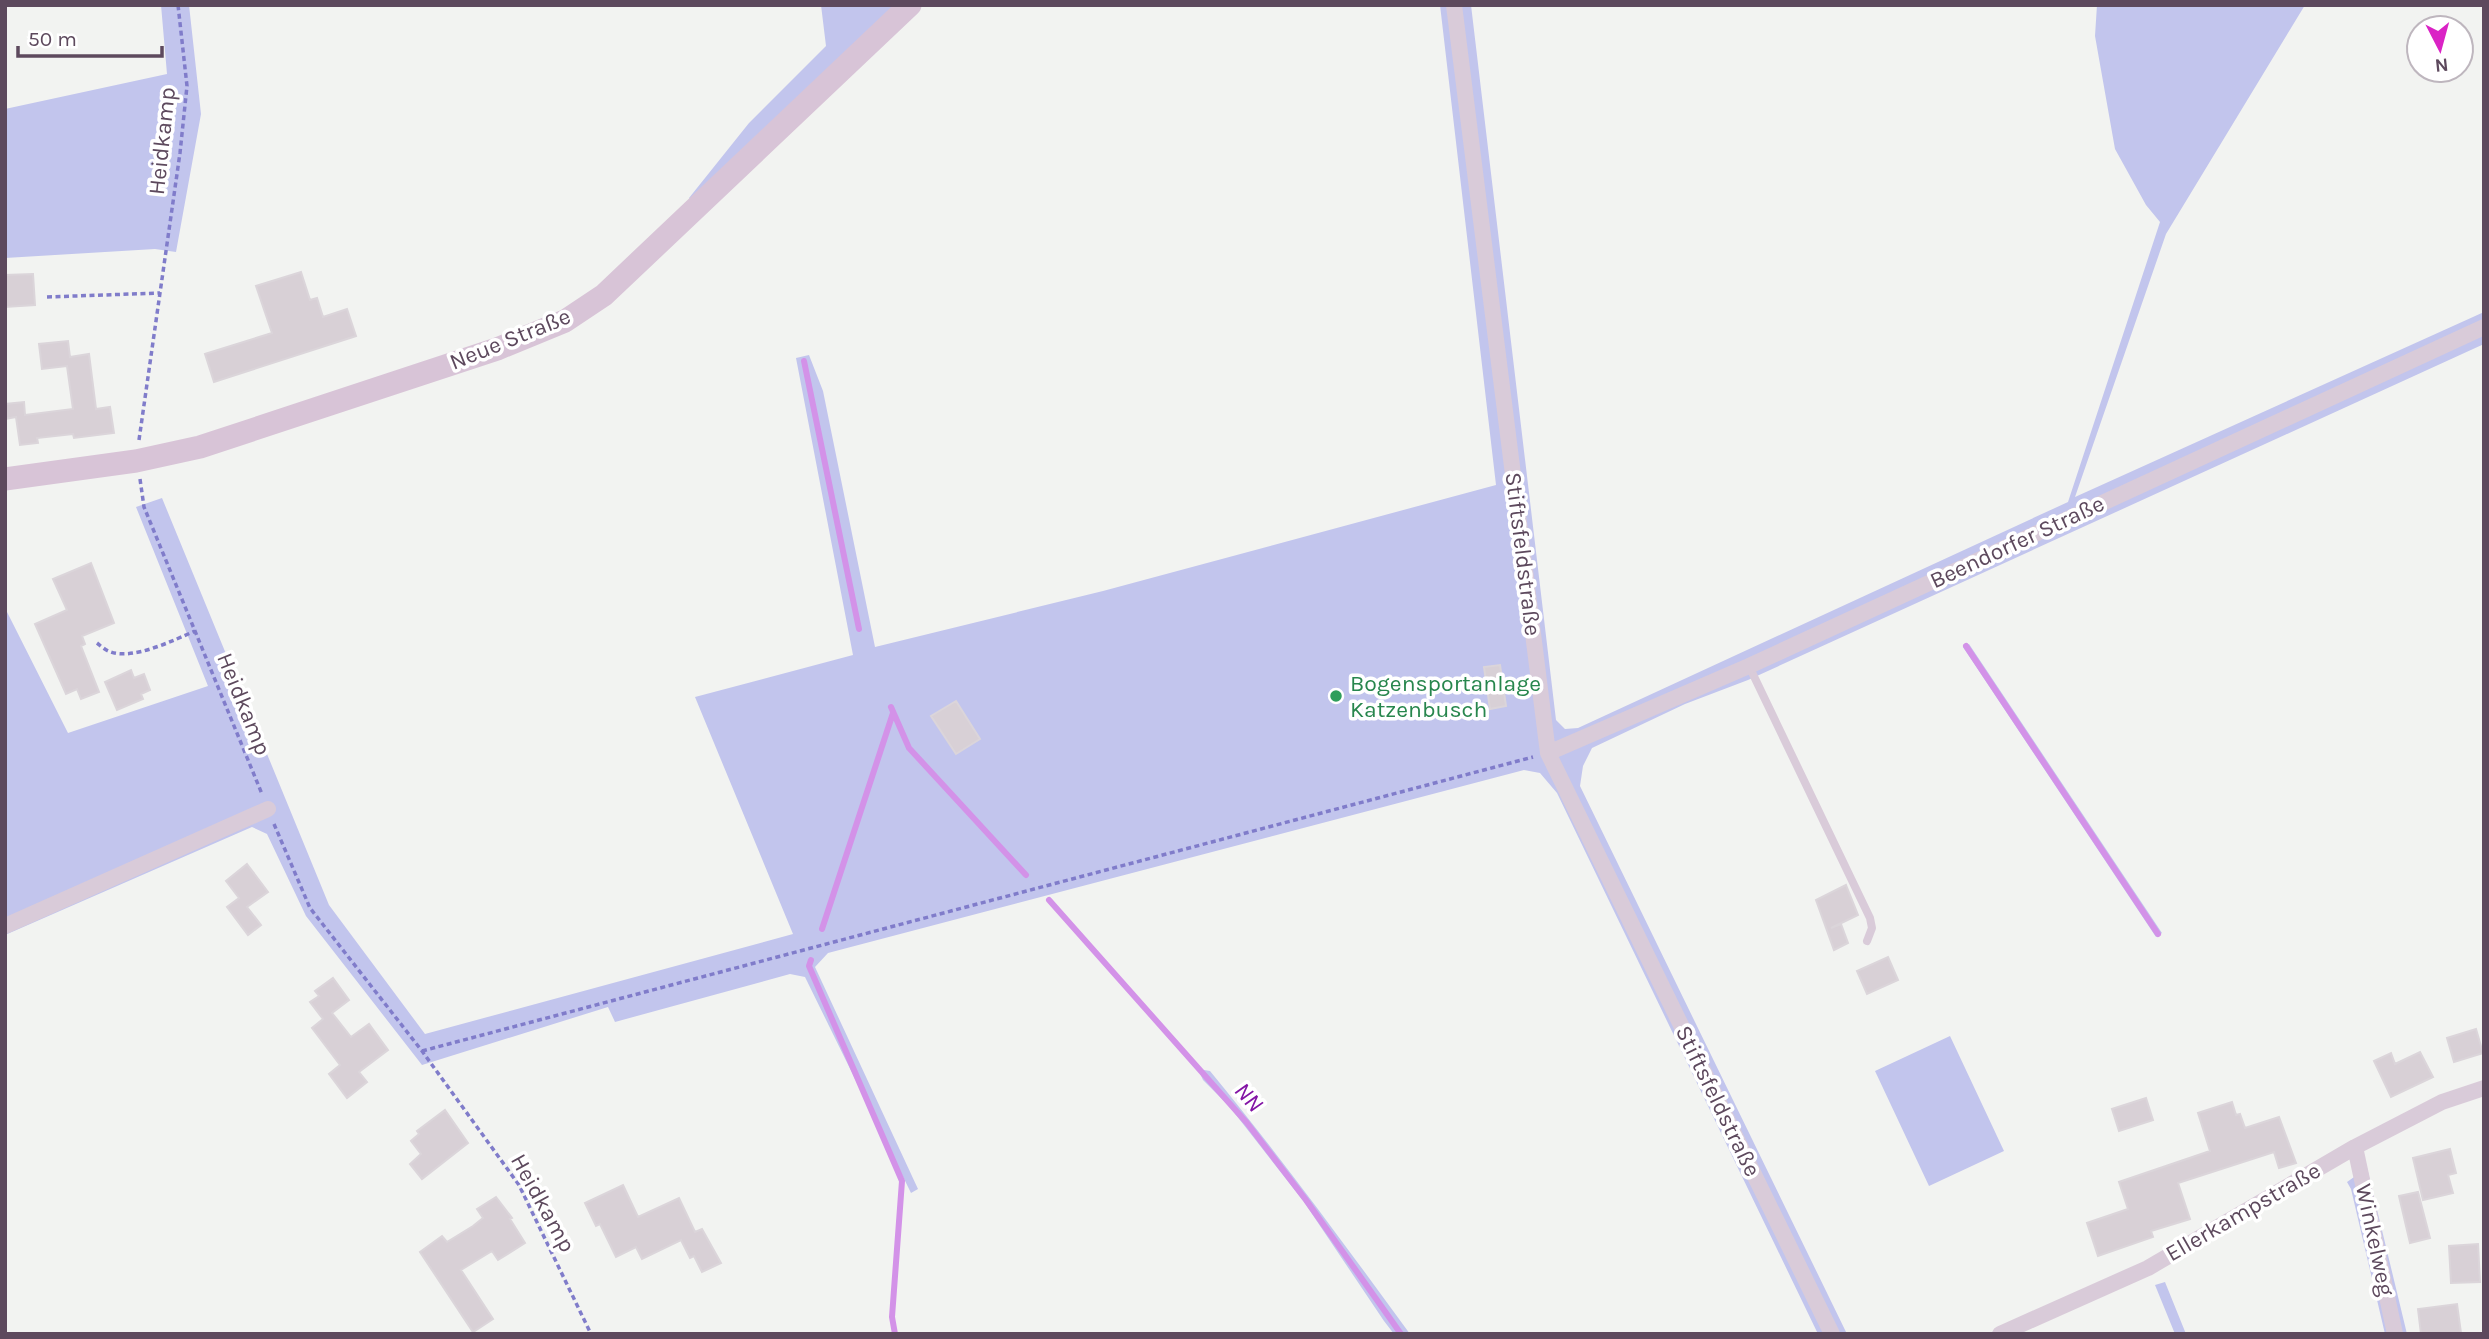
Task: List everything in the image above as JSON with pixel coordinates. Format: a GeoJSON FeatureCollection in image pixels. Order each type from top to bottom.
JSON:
{"type":"FeatureCollection","features":[{"type":"Feature","properties":{"kind":"street","name":"Neue Straße"},"geometry":{"type":"LineString","coordinates":[[5,479],[136,461],[200,447],[498,349],[565,321],[604,295],[910,5]]}},
{"type":"Feature","properties":{"kind":"street","name":"Stiftsfeldstraße"},"geometry":{"type":"LineString","coordinates":[[1454,5],[1548,752],[1832,1334]]}},
{"type":"Feature","properties":{"kind":"street","name":"Beendorfer Straße"},"geometry":{"type":"LineString","coordinates":[[1548,752],[1749,666],[2484,327]]}},
{"type":"Feature","properties":{"kind":"street"},"geometry":{"type":"LineString","coordinates":[[5,926],[268,809]]}},
{"type":"Feature","properties":{"kind":"street","name":"Ellerkampstraße"},"geometry":{"type":"LineString","coordinates":[[2000,1334],[2148,1268],[2355,1147],[2442,1102],[2484,1088]]}},
{"type":"Feature","properties":{"kind":"street","name":"Winkelweg"},"geometry":{"type":"LineString","coordinates":[[2355,1147],[2395,1334]]}},
{"type":"Feature","properties":{"kind":"lane"},"geometry":{"type":"LineString","coordinates":[[1749,666],[1870,918],[1872,928],[1867,941]]}},
{"type":"Feature","properties":{"kind":"path","name":"Heidkamp"},"geometry":{"type":"LineString","coordinates":[[178,5],[187,86],[136,461],[144,507],[310,908],[422,1051],[519,1185],[591,1334]]}},
{"type":"Feature","properties":{"kind":"path"},"geometry":{"type":"LineString","coordinates":[[47,297],[160,293]]}},
{"type":"Feature","properties":{"kind":"path"},"geometry":{"type":"LineString","coordinates":[[97,643],[110,652],[131,654],[195,631]]}},
{"type":"Feature","properties":{"kind":"path"},"geometry":{"type":"LineString","coordinates":[[422,1051],[1548,752]]}},
{"type":"Feature","properties":{"kind":"shaded area"},"geometry":{"type":"Polygon","coordinates":[[[161,5],[189,5],[201,114],[176,252],[155,249],[5,258],[5,109],[167,74],[161,5]]]}},
{"type":"Feature","properties":{"kind":"shaded area"},"geometry":{"type":"Polygon","coordinates":[[[821,5],[897,5],[693,202],[689,198],[749,123],[826,46],[821,5]]]}},
{"type":"Feature","properties":{"kind":"shaded area"},"geometry":{"type":"Polygon","coordinates":[[[1440,5],[1471,5],[1556,720],[1565,729],[1578,728],[2068,502],[2160,222],[2146,205],[2115,149],[2095,36],[2097,5],[2305,5],[2166,234],[2075,497],[2484,312],[2484,344],[1748,680],[1685,704],[1592,748],[1583,766],[1580,786],[1847,1334],[1818,1334],[1557,793],[1540,773],[1524,770],[828,953],[815,967],[918,1189],[911,1193],[805,977],[790,974],[615,1022],[608,1007],[422,1065],[306,916],[267,834],[252,827],[5,935],[5,608],[68,733],[208,686],[136,507],[162,498],[329,905],[425,1034],[793,934],[695,697],[853,655],[796,358],[809,355],[823,391],[875,647],[1103,591],[1496,485],[1440,5]]]}},
{"type":"Feature","properties":{"kind":"shaded area"},"geometry":{"type":"Polygon","coordinates":[[[1969,644],[2162,933],[2156,937],[1963,647],[1969,644]]]}},
{"type":"Feature","properties":{"kind":"shaded area"},"geometry":{"type":"Polygon","coordinates":[[[1950,1036],[2004,1151],[1929,1186],[1875,1071],[1950,1036]]]}},
{"type":"Feature","properties":{"kind":"shaded area"},"geometry":{"type":"Polygon","coordinates":[[[1198,1069],[1210,1071],[1236,1103],[1410,1334],[1394,1334],[1304,1202],[1229,1106],[1203,1080],[1198,1069]]]}},
{"type":"Feature","properties":{"kind":"shaded area"},"geometry":{"type":"Polygon","coordinates":[[[2367,1168],[2407,1334],[2385,1334],[2351,1189],[2347,1182],[2367,1168]]]}},
{"type":"Feature","properties":{"kind":"shaded area"},"geometry":{"type":"Polygon","coordinates":[[[2165,1282],[2186,1334],[2175,1334],[2155,1285],[2165,1282]]]}},
{"type":"Feature","properties":{"kind":"building"},"geometry":{"type":"Polygon","coordinates":[[[301,272],[310,300],[317,298],[323,317],[347,309],[356,336],[214,382],[205,354],[272,333],[256,286],[301,272]]]}},
{"type":"Feature","properties":{"kind":"building"},"geometry":{"type":"Polygon","coordinates":[[[33,274],[35,305],[5,307],[5,275],[33,274]]]}},
{"type":"Feature","properties":{"kind":"building"},"geometry":{"type":"Polygon","coordinates":[[[68,341],[70,357],[89,354],[96,409],[110,407],[114,433],[74,438],[73,434],[37,438],[38,443],[20,445],[16,417],[5,419],[5,404],[24,402],[25,415],[73,409],[67,366],[42,369],[39,344],[68,341]]]}},
{"type":"Feature","properties":{"kind":"building"},"geometry":{"type":"Polygon","coordinates":[[[91,563],[114,623],[82,636],[85,644],[81,646],[99,692],[81,699],[77,689],[66,694],[35,624],[67,610],[53,579],[91,563]]]}},
{"type":"Feature","properties":{"kind":"building"},"geometry":{"type":"Polygon","coordinates":[[[1500,665],[1506,706],[1490,709],[1484,667],[1500,665]]]}},
{"type":"Feature","properties":{"kind":"building"},"geometry":{"type":"Polygon","coordinates":[[[131,670],[134,678],[144,674],[150,690],[141,694],[143,699],[117,710],[105,682],[131,670]]]}},
{"type":"Feature","properties":{"kind":"building"},"geometry":{"type":"Polygon","coordinates":[[[956,701],[980,739],[956,754],[931,716],[956,701]]]}},
{"type":"Feature","properties":{"kind":"building"},"geometry":{"type":"Polygon","coordinates":[[[247,864],[268,892],[247,907],[261,925],[248,935],[227,907],[239,898],[226,881],[247,864]]]}},
{"type":"Feature","properties":{"kind":"building"},"geometry":{"type":"Polygon","coordinates":[[[1846,885],[1858,915],[1831,928],[1841,924],[1848,943],[1834,950],[1816,900],[1846,885]]]}},
{"type":"Feature","properties":{"kind":"building"},"geometry":{"type":"Polygon","coordinates":[[[1888,957],[1898,980],[1867,994],[1857,971],[1888,957]]]}},
{"type":"Feature","properties":{"kind":"building"},"geometry":{"type":"Polygon","coordinates":[[[333,978],[349,1000],[332,1013],[351,1037],[369,1024],[388,1050],[359,1072],[367,1082],[347,1098],[329,1074],[340,1065],[312,1028],[323,1019],[310,1002],[319,996],[315,991],[333,978]]]}},
{"type":"Feature","properties":{"kind":"building"},"geometry":{"type":"Polygon","coordinates":[[[2476,1029],[2483,1053],[2454,1062],[2447,1038],[2476,1029]]]}},
{"type":"Feature","properties":{"kind":"building"},"geometry":{"type":"Polygon","coordinates":[[[2420,1052],[2433,1077],[2391,1097],[2374,1061],[2391,1053],[2395,1064],[2420,1052]]]}},
{"type":"Feature","properties":{"kind":"building"},"geometry":{"type":"Polygon","coordinates":[[[2146,1098],[2153,1120],[2119,1131],[2112,1109],[2146,1098]]]}},
{"type":"Feature","properties":{"kind":"building"},"geometry":{"type":"Polygon","coordinates":[[[2232,1102],[2236,1115],[2240,1114],[2245,1128],[2279,1117],[2296,1163],[2279,1168],[2274,1152],[2178,1183],[2190,1219],[2151,1231],[2153,1237],[2098,1256],[2087,1223],[2128,1209],[2119,1182],[2210,1151],[2198,1113],[2232,1102]]]}},
{"type":"Feature","properties":{"kind":"building"},"geometry":{"type":"Polygon","coordinates":[[[445,1110],[468,1143],[422,1179],[410,1164],[421,1154],[411,1141],[419,1134],[417,1131],[445,1110]]]}},
{"type":"Feature","properties":{"kind":"building"},"geometry":{"type":"Polygon","coordinates":[[[2450,1149],[2456,1173],[2448,1175],[2453,1193],[2423,1200],[2413,1158],[2450,1149]]]}},
{"type":"Feature","properties":{"kind":"building"},"geometry":{"type":"Polygon","coordinates":[[[623,1185],[638,1217],[679,1198],[695,1232],[702,1229],[721,1263],[702,1272],[694,1256],[690,1258],[681,1240],[642,1259],[636,1247],[616,1257],[600,1224],[596,1226],[585,1203],[623,1185]]]}},
{"type":"Feature","properties":{"kind":"building"},"geometry":{"type":"Polygon","coordinates":[[[2418,1192],[2430,1238],[2410,1243],[2399,1196],[2418,1192]]]}},
{"type":"Feature","properties":{"kind":"building"},"geometry":{"type":"Polygon","coordinates":[[[496,1197],[512,1218],[510,1219],[525,1243],[498,1260],[492,1251],[461,1270],[493,1319],[473,1332],[420,1252],[442,1236],[447,1242],[473,1226],[483,1218],[477,1209],[496,1197]]]}},
{"type":"Feature","properties":{"kind":"building"},"geometry":{"type":"Polygon","coordinates":[[[2478,1244],[2480,1282],[2451,1283],[2449,1246],[2478,1244]]]}},
{"type":"Feature","properties":{"kind":"building"},"geometry":{"type":"Polygon","coordinates":[[[2457,1304],[2461,1333],[2421,1334],[2418,1309],[2457,1304]]]}},
{"type":"Feature","properties":{"kind":"waterway"},"geometry":{"type":"LineString","coordinates":[[804,361],[859,629]]}},
{"type":"Feature","properties":{"kind":"waterway"},"geometry":{"type":"LineString","coordinates":[[1966,646],[2158,934]]}},
{"type":"Feature","properties":{"kind":"waterway","name":"NN"},"geometry":{"type":"LineString","coordinates":[[891,707],[909,748],[1026,875]]}},
{"type":"Feature","properties":{"kind":"waterway","name":"NN"},"geometry":{"type":"LineString","coordinates":[[822,929],[893,713]]}},
{"type":"Feature","properties":{"kind":"waterway","name":"NN"},"geometry":{"type":"LineString","coordinates":[[1049,900],[1247,1123],[1306,1200],[1401,1334]]}},
{"type":"Feature","properties":{"kind":"waterway","name":"NN"},"geometry":{"type":"LineString","coordinates":[[811,960],[809,966],[902,1181],[892,1317],[895,1334]]}},
{"type":"Feature","properties":{"kind":"place","name":"Bogensportanlage Katzenbusch"},"geometry":{"type":"Point","coordinates":[1336,696]}}]}
